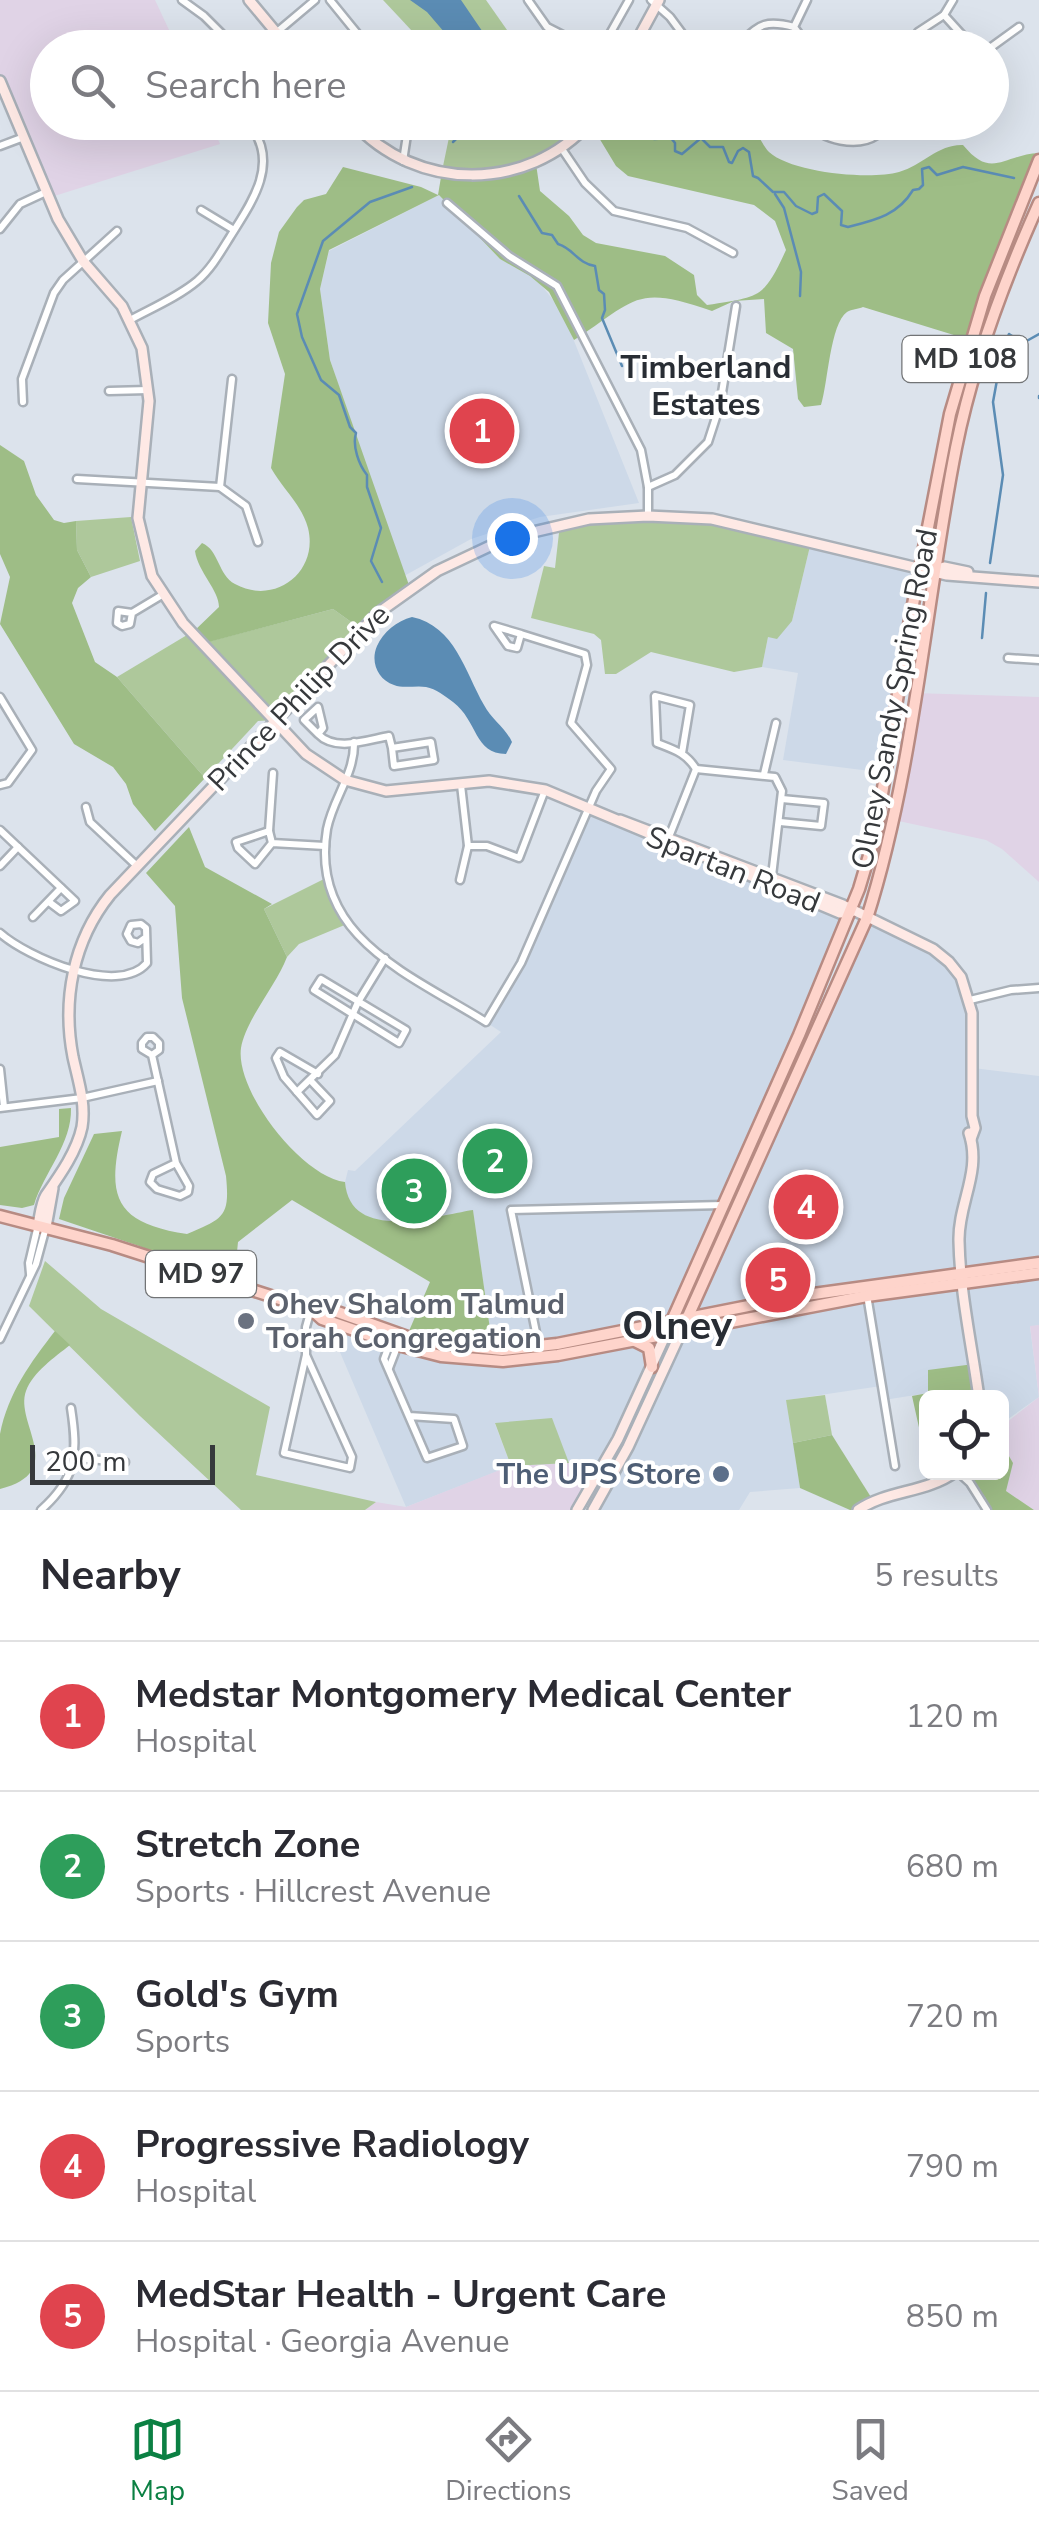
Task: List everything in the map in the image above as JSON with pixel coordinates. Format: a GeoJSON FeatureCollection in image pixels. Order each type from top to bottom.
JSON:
{"type":"FeatureCollection","features":[{"type":"Feature","properties":{"kind":"main road","name":"Olney Sandy Spring Road"},"geometry":{"type":"LineString","coordinates":[[666,1334],[851,912],[876,832],[942,448],[985,296],[1039,160]]}},
{"type":"Feature","properties":{"kind":"main road","name":"Olney Sandy Spring Road"},"geometry":{"type":"LineString","coordinates":[[682,1332],[867,918],[897,806],[944,516],[968,399],[997,303],[1039,202]]}},
{"type":"Feature","properties":{"kind":"main road","name":"MD 97"},"geometry":{"type":"LineString","coordinates":[[0,1216],[396,1339],[469,1349],[539,1352]]}},
{"type":"Feature","properties":{"kind":"main road","name":"MD 97"},"geometry":{"type":"LineString","coordinates":[[396,1339],[417,1350],[470,1360],[539,1352],[717,1311],[962,1278],[1039,1262]]}},
{"type":"Feature","properties":{"kind":"main road"},"geometry":{"type":"LineString","coordinates":[[962,1278],[1039,1274]]}},
{"type":"Feature","properties":{"kind":"main road"},"geometry":{"type":"LineString","coordinates":[[701,1286],[702,1306],[717,1311]]}},
{"type":"Feature","properties":{"kind":"main road"},"geometry":{"type":"LineString","coordinates":[[539,1352],[682,1332],[866,1291]]}},
{"type":"Feature","properties":{"kind":"main road"},"geometry":{"type":"LineString","coordinates":[[634,1340],[649,1348],[652,1367]]}},
{"type":"Feature","properties":{"kind":"street"},"geometry":{"type":"LineString","coordinates":[[182,0],[217,30]]}},
{"type":"Feature","properties":{"kind":"street"},"geometry":{"type":"LineString","coordinates":[[249,0],[274,30]]}},
{"type":"Feature","properties":{"kind":"street"},"geometry":{"type":"LineString","coordinates":[[278,30],[315,0]]}},
{"type":"Feature","properties":{"kind":"street"},"geometry":{"type":"LineString","coordinates":[[330,0],[354,30]]}},
{"type":"Feature","properties":{"kind":"street"},"geometry":{"type":"LineString","coordinates":[[528,0],[553,30]]}},
{"type":"Feature","properties":{"kind":"street"},"geometry":{"type":"LineString","coordinates":[[612,30],[629,0]]}},
{"type":"Feature","properties":{"kind":"street"},"geometry":{"type":"LineString","coordinates":[[794,26],[808,0]]}},
{"type":"Feature","properties":{"kind":"street"},"geometry":{"type":"LineString","coordinates":[[921,30],[944,16],[953,0]]}},
{"type":"Feature","properties":{"kind":"street"},"geometry":{"type":"LineString","coordinates":[[642,30],[655,2],[680,30]]}},
{"type":"Feature","properties":{"kind":"street"},"geometry":{"type":"LineString","coordinates":[[944,16],[957,30]]}},
{"type":"Feature","properties":{"kind":"street"},"geometry":{"type":"LineString","coordinates":[[753,30],[758,25],[778,22],[797,30]]}},
{"type":"Feature","properties":{"kind":"street"},"geometry":{"type":"LineString","coordinates":[[1009,34],[1019,27]]}},
{"type":"Feature","properties":{"kind":"street","name":"Spartan Road"},"geometry":{"type":"LineString","coordinates":[[0,81],[46,192],[83,261],[130,320],[146,362],[150,390],[140,482],[140,535],[162,595],[183,624],[320,766],[346,780],[386,791],[513,783],[546,790],[840,913],[851,912]]}},
{"type":"Feature","properties":{"kind":"street"},"geometry":{"type":"LineString","coordinates":[[0,146],[24,137]]}},
{"type":"Feature","properties":{"kind":"street"},"geometry":{"type":"LineString","coordinates":[[130,320],[193,284],[211,267],[254,199],[262,176],[259,140]]}},
{"type":"Feature","properties":{"kind":"street"},"geometry":{"type":"LineString","coordinates":[[372,140],[403,161],[449,173],[502,174],[536,164],[571,140]]}},
{"type":"Feature","properties":{"kind":"street"},"geometry":{"type":"LineString","coordinates":[[403,161],[406,140]]}},
{"type":"Feature","properties":{"kind":"street"},"geometry":{"type":"LineString","coordinates":[[562,148],[585,183],[614,211],[687,228],[733,253]]}},
{"type":"Feature","properties":{"kind":"street"},"geometry":{"type":"LineString","coordinates":[[0,229],[20,204],[46,192]]}},
{"type":"Feature","properties":{"kind":"street"},"geometry":{"type":"LineString","coordinates":[[447,203],[509,256],[557,286],[632,427],[646,466],[648,516]]}},
{"type":"Feature","properties":{"kind":"street"},"geometry":{"type":"LineString","coordinates":[[202,210],[234,230]]}},
{"type":"Feature","properties":{"kind":"street"},"geometry":{"type":"LineString","coordinates":[[23,402],[22,379],[48,304],[63,280],[117,231]]}},
{"type":"Feature","properties":{"kind":"street"},"geometry":{"type":"LineString","coordinates":[[648,488],[675,475],[708,442],[720,405],[736,306]]}},
{"type":"Feature","properties":{"kind":"street"},"geometry":{"type":"LineString","coordinates":[[220,487],[232,380]]}},
{"type":"Feature","properties":{"kind":"street"},"geometry":{"type":"LineString","coordinates":[[109,391],[150,390]]}},
{"type":"Feature","properties":{"kind":"street"},"geometry":{"type":"LineString","coordinates":[[77,479],[220,487],[246,506],[258,542]]}},
{"type":"Feature","properties":{"kind":"street","name":"Prince Philip Drive"},"geometry":{"type":"LineString","coordinates":[[42,1226],[44,1197],[54,1188],[80,1132],[82,1098],[69,1020],[74,970],[94,917],[137,866],[378,613],[437,571],[507,538],[545,527],[588,519],[648,516],[712,519],[920,567],[944,567],[987,578],[1039,582]]}},
{"type":"Feature","properties":{"kind":"street"},"geometry":{"type":"LineString","coordinates":[[132,613],[162,595]]}},
{"type":"Feature","properties":{"kind":"street"},"geometry":{"type":"LineString","coordinates":[[354,742],[353,762],[329,818],[325,846],[326,878],[340,913],[356,935],[385,958],[486,1022],[521,963],[596,791],[611,769],[571,723],[588,665],[585,654],[521,634]]}},
{"type":"Feature","properties":{"kind":"street"},"geometry":{"type":"LineString","coordinates":[[1008,658],[1039,660]]}},
{"type":"Feature","properties":{"kind":"street"},"geometry":{"type":"LineString","coordinates":[[682,753],[690,705],[655,696],[658,743],[682,753],[687,754],[696,769]]}},
{"type":"Feature","properties":{"kind":"street"},"geometry":{"type":"LineString","coordinates":[[0,697],[32,750],[8,782],[0,784]]}},
{"type":"Feature","properties":{"kind":"street"},"geometry":{"type":"LineString","coordinates":[[764,774],[776,723]]}},
{"type":"Feature","properties":{"kind":"street"},"geometry":{"type":"LineString","coordinates":[[318,734],[335,744],[389,736],[394,766],[434,760],[430,742],[392,748]]}},
{"type":"Feature","properties":{"kind":"street"},"geometry":{"type":"LineString","coordinates":[[696,769],[764,774],[779,780],[782,799],[772,876]]}},
{"type":"Feature","properties":{"kind":"street"},"geometry":{"type":"LineString","coordinates":[[668,840],[696,769]]}},
{"type":"Feature","properties":{"kind":"street"},"geometry":{"type":"LineString","coordinates":[[272,843],[269,831],[273,773]]}},
{"type":"Feature","properties":{"kind":"street"},"geometry":{"type":"LineString","coordinates":[[460,880],[468,846],[461,785]]}},
{"type":"Feature","properties":{"kind":"street"},"geometry":{"type":"LineString","coordinates":[[468,846],[487,846],[519,858],[546,790]]}},
{"type":"Feature","properties":{"kind":"street"},"geometry":{"type":"LineString","coordinates":[[780,822],[821,826],[824,803],[782,799]]}},
{"type":"Feature","properties":{"kind":"street"},"geometry":{"type":"LineString","coordinates":[[86,807],[90,822],[137,866]]}},
{"type":"Feature","properties":{"kind":"street"},"geometry":{"type":"LineString","coordinates":[[0,830],[75,901],[61,911],[48,902]]}},
{"type":"Feature","properties":{"kind":"street"},"geometry":{"type":"LineString","coordinates":[[269,831],[236,842],[255,864],[272,843]]}},
{"type":"Feature","properties":{"kind":"street","name":"Spartan Road"},"geometry":{"type":"LineString","coordinates":[[668,840],[843,905],[932,949],[961,976],[970,1000]]}},
{"type":"Feature","properties":{"kind":"street"},"geometry":{"type":"LineString","coordinates":[[272,843],[325,846]]}},
{"type":"Feature","properties":{"kind":"street"},"geometry":{"type":"LineString","coordinates":[[0,866],[18,848]]}},
{"type":"Feature","properties":{"kind":"street"},"geometry":{"type":"LineString","coordinates":[[33,917],[61,888]]}},
{"type":"Feature","properties":{"kind":"street"},"geometry":{"type":"LineString","coordinates":[[0,933],[23,951],[74,970],[119,976],[142,969],[147,962],[146,938]]}},
{"type":"Feature","properties":{"kind":"street"},"geometry":{"type":"LineString","coordinates":[[297,1092],[334,1055],[358,1002],[385,958]]}},
{"type":"Feature","properties":{"kind":"street"},"geometry":{"type":"LineString","coordinates":[[321,979],[406,1030],[399,1042],[353,1014],[314,990],[321,979]]}},
{"type":"Feature","properties":{"kind":"street"},"geometry":{"type":"LineString","coordinates":[[978,1390],[959,1232],[968,1195],[966,1181],[972,1174],[970,1000],[1039,988]]}},
{"type":"Feature","properties":{"kind":"street"},"geometry":{"type":"LineString","coordinates":[[311,1081],[330,1100],[316,1115],[279,1068],[276,1058],[280,1052],[318,1074]]}},
{"type":"Feature","properties":{"kind":"street"},"geometry":{"type":"LineString","coordinates":[[152,1055],[176,1163],[189,1186],[188,1192],[180,1196],[155,1188],[150,1180],[153,1174],[176,1163]]}},
{"type":"Feature","properties":{"kind":"street"},"geometry":{"type":"LineString","coordinates":[[0,1068],[2,1108],[82,1098],[158,1082]]}},
{"type":"Feature","properties":{"kind":"street"},"geometry":{"type":"LineString","coordinates":[[539,1352],[511,1210],[724,1205]]}},
{"type":"Feature","properties":{"kind":"street"},"geometry":{"type":"LineString","coordinates":[[0,1339],[30,1276],[29,1263],[42,1226]]}},
{"type":"Feature","properties":{"kind":"street"},"geometry":{"type":"LineString","coordinates":[[866,1291],[895,1466]]}},
{"type":"Feature","properties":{"kind":"street"},"geometry":{"type":"LineString","coordinates":[[306,1354],[352,1456],[350,1468],[284,1454],[306,1354],[310,1310]]}},
{"type":"Feature","properties":{"kind":"street","name":"MD 108"},"geometry":{"type":"LineString","coordinates":[[593,1510],[628,1447],[682,1332]]}},
{"type":"Feature","properties":{"kind":"street","name":"MD 108"},"geometry":{"type":"LineString","coordinates":[[576,1510],[610,1456],[666,1334]]}},
{"type":"Feature","properties":{"kind":"street"},"geometry":{"type":"LineString","coordinates":[[396,1339],[384,1359],[427,1458],[463,1446],[454,1419],[409,1416]]}},
{"type":"Feature","properties":{"kind":"street"},"geometry":{"type":"LineString","coordinates":[[41,1510],[66,1484],[75,1458],[71,1408]]}},
{"type":"Feature","properties":{"kind":"street"},"geometry":{"type":"LineString","coordinates":[[75,1458],[125,1462]]}},
{"type":"Feature","properties":{"kind":"street"},"geometry":{"type":"LineString","coordinates":[[864,1508],[944,1480]]}},
{"type":"Feature","properties":{"kind":"street"},"geometry":{"type":"LineString","coordinates":[[965,1480],[987,1510]]}},
{"type":"Feature","properties":{"kind":"shaded area"},"geometry":{"type":"Polygon","coordinates":[[[0,0],[155,0],[169,30],[30,30],[30,140],[218,140],[220,144],[48,198],[0,78],[0,0]]]}},
{"type":"Feature","properties":{"kind":"shaded area"},"geometry":{"type":"Polygon","coordinates":[[[439,195],[500,259],[533,275],[562,311],[639,503],[540,517],[471,539],[404,576],[330,360],[320,289],[329,251],[439,195]]]}},
{"type":"Feature","properties":{"kind":"shaded area"},"geometry":{"type":"Polygon","coordinates":[[[811,542],[920,567],[886,773],[783,760],[798,673],[762,667],[768,637],[792,621],[811,542]]]}},
{"type":"Feature","properties":{"kind":"shaded area"},"geometry":{"type":"Polygon","coordinates":[[[914,693],[1039,697],[1039,882],[986,840],[894,820],[914,693]]]}},
{"type":"Feature","properties":{"kind":"shaded area"},"geometry":{"type":"Polygon","coordinates":[[[589,808],[851,912],[673,1320],[493,1350],[473,1211],[391,1222],[369,1218],[354,1208],[345,1182],[348,1170],[355,1171],[501,1032],[486,1022],[521,963],[589,808]]]}},
{"type":"Feature","properties":{"kind":"shaded area"},"geometry":{"type":"Polygon","coordinates":[[[867,918],[933,949],[966,988],[973,1068],[1039,1076],[1039,1263],[688,1317],[867,918]]]}},
{"type":"Feature","properties":{"kind":"shaded area"},"geometry":{"type":"Polygon","coordinates":[[[1039,1273],[1039,1325],[1030,1327],[1039,1397],[1009,1418],[1009,1390],[966,1390],[928,1370],[928,1390],[919,1390],[919,1394],[884,1400],[881,1386],[787,1400],[800,1488],[750,1492],[739,1510],[592,1510],[681,1332],[777,1312],[1039,1273]]]}},
{"type":"Feature","properties":{"kind":"shaded area"},"geometry":{"type":"Polygon","coordinates":[[[328,1324],[396,1349],[503,1361],[666,1334],[594,1482],[569,1463],[554,1430],[495,1424],[511,1466],[406,1507],[328,1324]]]}},
{"type":"Feature","properties":{"kind":"shaded area"},"geometry":{"type":"Polygon","coordinates":[[[1039,1325],[1039,1397],[1030,1326],[1039,1325]]]}},
{"type":"Feature","properties":{"kind":"shaded area"},"geometry":{"type":"Polygon","coordinates":[[[1039,1397],[1039,1510],[1006,1491],[1013,1463],[1009,1456],[1009,1421],[1039,1397]]]}},
{"type":"Feature","properties":{"kind":"shaded area"},"geometry":{"type":"Polygon","coordinates":[[[569,1463],[594,1482],[576,1510],[365,1510],[376,1502],[406,1507],[510,1466],[569,1463]]]}},
{"type":"Feature","properties":{"kind":"green space"},"geometry":{"type":"Polygon","coordinates":[[[383,0],[486,0],[507,30],[411,30],[383,0]]]}},
{"type":"Feature","properties":{"kind":"green space"},"geometry":{"type":"Polygon","coordinates":[[[448,140],[569,140],[520,170],[442,171],[448,140]]]}},
{"type":"Feature","properties":{"kind":"green space"},"geometry":{"type":"Polygon","coordinates":[[[600,140],[761,140],[769,152],[795,165],[851,175],[899,172],[954,146],[963,145],[990,163],[1039,153],[970,340],[863,307],[849,311],[837,328],[821,405],[804,407],[798,399],[793,349],[766,333],[764,299],[734,301],[712,311],[667,298],[638,300],[574,340],[549,292],[500,259],[439,195],[329,250],[320,289],[330,360],[410,588],[361,629],[333,609],[201,644],[192,633],[219,607],[197,559],[195,551],[202,543],[212,551],[229,580],[250,590],[279,588],[291,581],[307,558],[310,544],[305,520],[271,468],[285,374],[268,323],[271,263],[279,232],[297,207],[304,200],[326,194],[343,167],[438,195],[442,171],[536,164],[540,191],[569,216],[583,235],[596,243],[665,256],[694,275],[697,295],[707,305],[749,297],[765,287],[786,250],[775,221],[754,205],[628,176],[616,166],[600,140]]]}},
{"type":"Feature","properties":{"kind":"green space"},"geometry":{"type":"Polygon","coordinates":[[[0,445],[24,461],[36,495],[54,520],[76,521],[77,550],[91,577],[78,588],[72,603],[95,662],[117,677],[205,778],[155,831],[133,804],[126,784],[113,767],[74,744],[0,624],[10,577],[0,554],[0,445]]]}},
{"type":"Feature","properties":{"kind":"green space"},"geometry":{"type":"Polygon","coordinates":[[[676,516],[811,542],[792,621],[777,639],[768,637],[762,667],[734,672],[651,652],[616,674],[605,674],[601,640],[594,634],[531,618],[544,566],[555,568],[560,524],[676,516]]]}},
{"type":"Feature","properties":{"kind":"green space"},"geometry":{"type":"Polygon","coordinates":[[[131,517],[140,561],[91,577],[77,550],[76,521],[131,517]]]}},
{"type":"Feature","properties":{"kind":"green space"},"geometry":{"type":"Polygon","coordinates":[[[333,609],[361,629],[274,720],[258,721],[205,778],[117,677],[192,632],[203,643],[333,609]]]}},
{"type":"Feature","properties":{"kind":"green space"},"geometry":{"type":"Polygon","coordinates":[[[189,827],[205,867],[272,904],[264,909],[287,957],[241,1048],[242,1066],[260,1108],[310,1165],[345,1182],[350,1201],[362,1213],[396,1221],[473,1210],[493,1350],[406,1338],[430,1282],[292,1200],[238,1242],[237,1286],[59,1219],[64,1198],[94,1134],[122,1131],[115,1173],[122,1203],[131,1214],[144,1223],[187,1234],[217,1219],[225,1208],[226,1176],[182,998],[175,906],[146,873],[189,827]]]}},
{"type":"Feature","properties":{"kind":"green space"},"geometry":{"type":"Polygon","coordinates":[[[326,878],[347,924],[299,944],[287,957],[264,909],[326,878]]]}},
{"type":"Feature","properties":{"kind":"green space"},"geometry":{"type":"Polygon","coordinates":[[[71,1108],[67,1134],[34,1205],[0,1205],[0,1147],[59,1137],[59,1109],[71,1108]]]}},
{"type":"Feature","properties":{"kind":"green space"},"geometry":{"type":"Polygon","coordinates":[[[45,1261],[101,1309],[270,1407],[256,1475],[376,1502],[365,1510],[241,1510],[29,1306],[45,1261]]]}},
{"type":"Feature","properties":{"kind":"green space"},"geometry":{"type":"Polygon","coordinates":[[[55,1331],[70,1345],[39,1371],[26,1391],[24,1404],[35,1459],[31,1471],[20,1481],[0,1489],[0,1434],[4,1419],[22,1379],[55,1331]]]}},
{"type":"Feature","properties":{"kind":"green space"},"geometry":{"type":"Polygon","coordinates":[[[974,1364],[978,1390],[928,1390],[928,1370],[974,1364]]]}},
{"type":"Feature","properties":{"kind":"green space"},"geometry":{"type":"Polygon","coordinates":[[[825,1395],[832,1435],[793,1443],[786,1400],[825,1395]]]}},
{"type":"Feature","properties":{"kind":"green space"},"geometry":{"type":"Polygon","coordinates":[[[919,1395],[919,1428],[912,1396],[919,1395]]]}},
{"type":"Feature","properties":{"kind":"green space"},"geometry":{"type":"Polygon","coordinates":[[[552,1418],[569,1463],[511,1466],[495,1423],[552,1418]]]}},
{"type":"Feature","properties":{"kind":"green space"},"geometry":{"type":"Polygon","coordinates":[[[832,1435],[874,1502],[858,1510],[800,1488],[793,1443],[832,1435]]]}},
{"type":"Feature","properties":{"kind":"green space"},"geometry":{"type":"Polygon","coordinates":[[[971,1480],[1009,1480],[1006,1491],[1034,1510],[990,1510],[971,1480]]]}},
{"type":"Feature","properties":{"kind":"water"},"geometry":{"type":"Polygon","coordinates":[[[410,0],[461,0],[481,30],[442,30],[410,0]]]}},
{"type":"Feature","properties":{"kind":"water"},"geometry":{"type":"Polygon","coordinates":[[[412,617],[427,622],[449,640],[487,710],[512,742],[506,754],[488,749],[461,710],[440,693],[426,687],[394,685],[380,675],[374,658],[380,641],[391,628],[412,617]]]}},
{"type":"Feature","properties":{"kind":"waterway"},"geometry":{"type":"LineString","coordinates":[[673,140],[675,151],[682,154],[699,140]]}},
{"type":"Feature","properties":{"kind":"waterway"},"geometry":{"type":"LineString","coordinates":[[703,140],[710,147],[723,147],[732,163],[738,151],[743,148],[749,152],[753,176],[773,192],[784,192],[796,206],[812,214],[817,212],[818,197],[824,194],[842,211],[841,225],[848,227],[893,211],[923,185],[922,169],[929,167],[937,175],[963,167],[1014,178]]}},
{"type":"Feature","properties":{"kind":"waterway"},"geometry":{"type":"LineString","coordinates":[[382,582],[371,561],[381,528],[367,487],[367,475],[357,455],[356,433],[350,427],[339,395],[321,380],[302,337],[297,314],[323,241],[370,202],[412,187]]}},
{"type":"Feature","properties":{"kind":"waterway"},"geometry":{"type":"LineString","coordinates":[[775,194],[784,208],[801,272],[800,296]]}},
{"type":"Feature","properties":{"kind":"waterway"},"geometry":{"type":"LineString","coordinates":[[519,196],[542,233],[552,235],[558,244],[595,266],[599,290],[604,294],[602,318],[622,366]]}},
{"type":"Feature","properties":{"kind":"waterway"},"geometry":{"type":"LineString","coordinates":[[990,563],[1003,475],[993,402],[1003,347],[1009,334],[1023,343],[1039,334]]}},
{"type":"Feature","properties":{"kind":"waterway"},"geometry":{"type":"LineString","coordinates":[[982,638],[986,593]]}},
{"type":"Feature","properties":{"kind":"place","name":"Medstar Montgomery Medical Center"},"geometry":{"type":"Point","coordinates":[482,431]}},
{"type":"Feature","properties":{"kind":"place","name":"Stretch Zone"},"geometry":{"type":"Point","coordinates":[495,1161]}},
{"type":"Feature","properties":{"kind":"place","name":"Gold's Gym"},"geometry":{"type":"Point","coordinates":[414,1191]}},
{"type":"Feature","properties":{"kind":"place","name":"Progressive Radiology"},"geometry":{"type":"Point","coordinates":[806,1207]}},
{"type":"Feature","properties":{"kind":"place","name":"MedStar Health - Urgent Care"},"geometry":{"type":"Point","coordinates":[778,1280]}},
{"type":"Feature","properties":{"kind":"place","name":"Ohev Shalom Talmud Torah Congregation"},"geometry":{"type":"Point","coordinates":[246,1321]}},
{"type":"Feature","properties":{"kind":"place","name":"The UPS Store"},"geometry":{"type":"Point","coordinates":[721,1474]}},
{"type":"Feature","properties":{"kind":"district","name":"Timberland Estates"},"geometry":{"type":"Point","coordinates":[706,386]}},
{"type":"Feature","properties":{"kind":"district","name":"Olney"},"geometry":{"type":"Point","coordinates":[677,1326]}}]}
